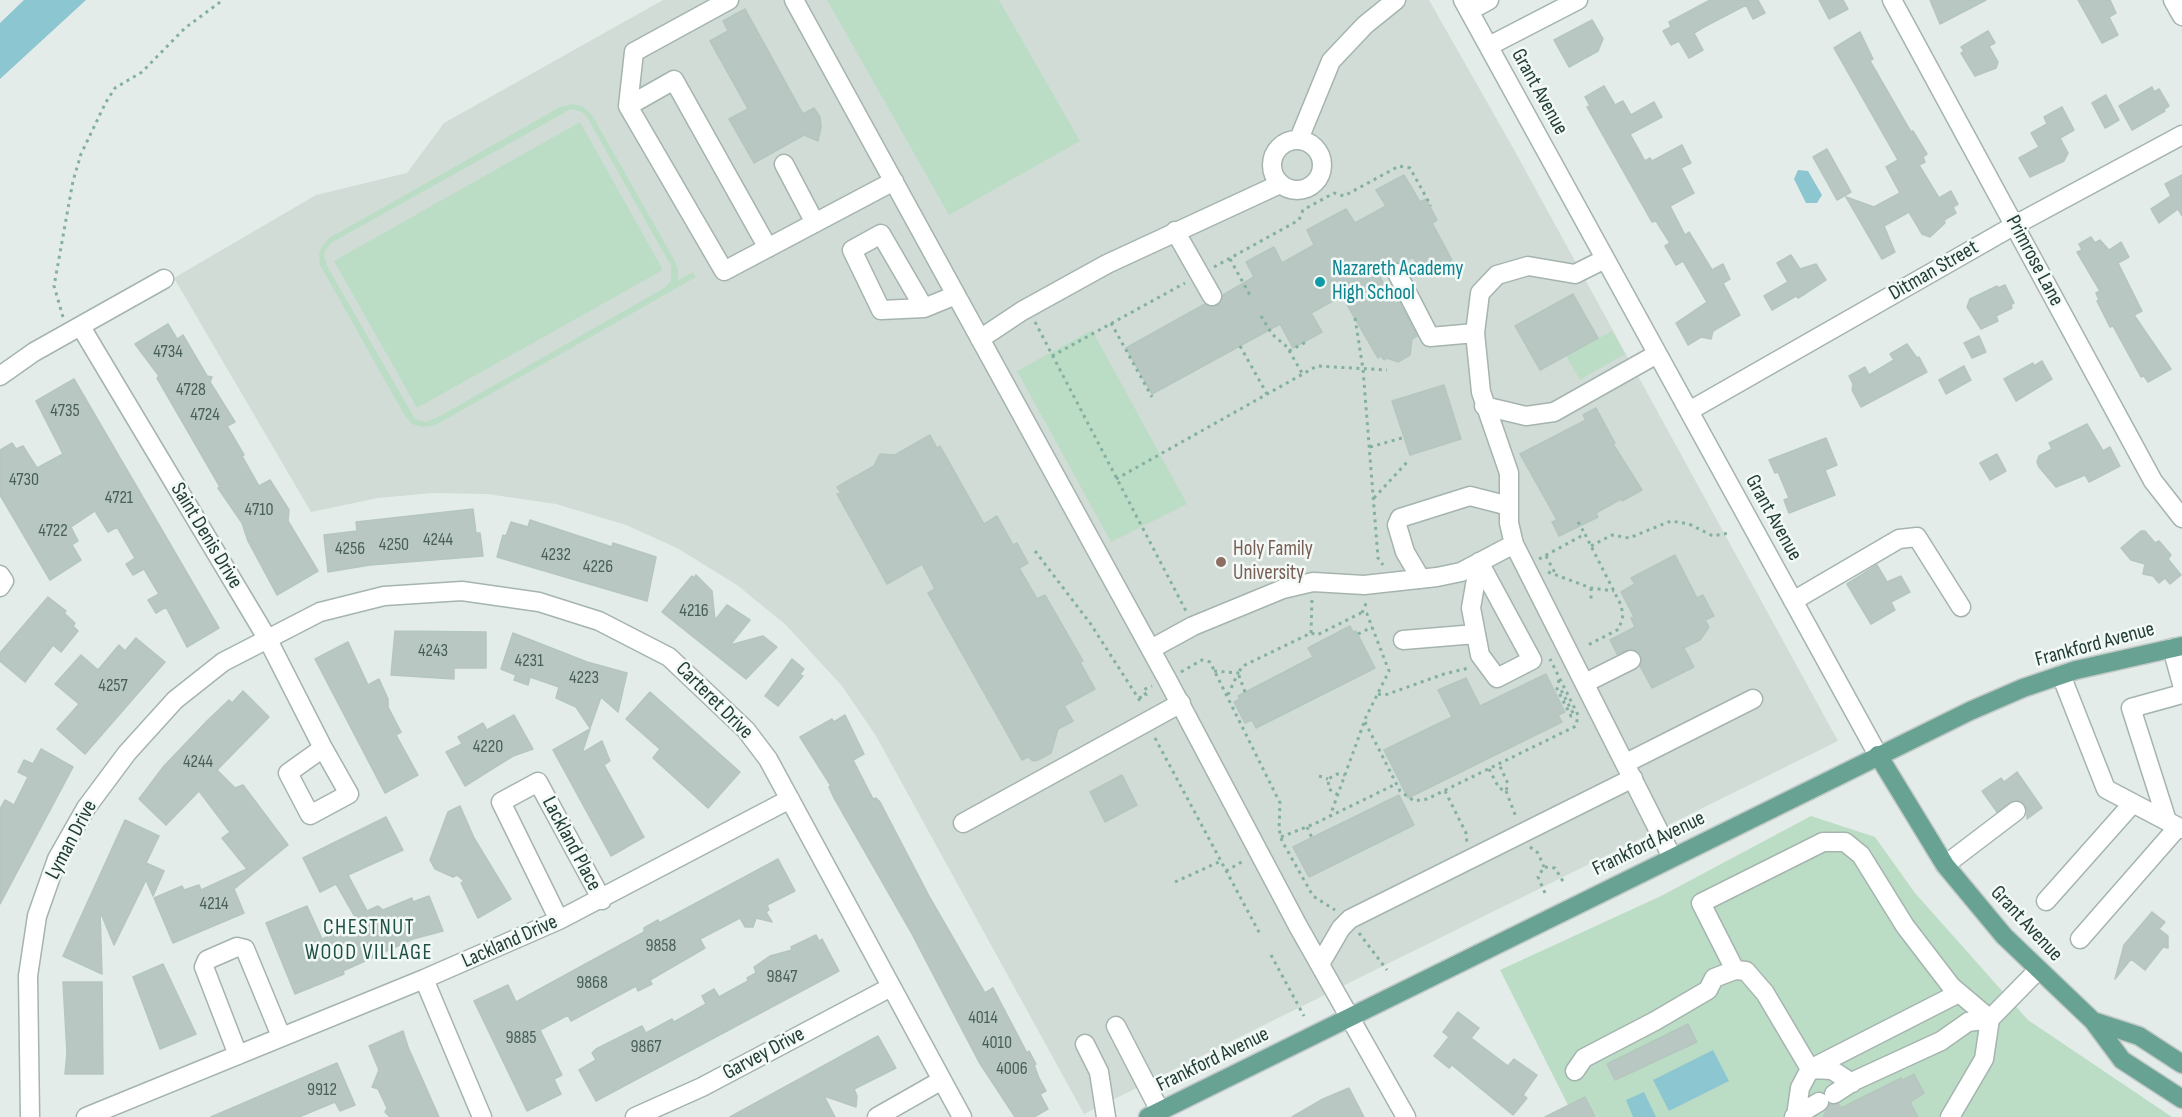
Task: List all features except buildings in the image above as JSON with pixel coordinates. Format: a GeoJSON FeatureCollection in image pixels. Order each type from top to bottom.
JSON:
{"type":"FeatureCollection","features":[{"type":"Feature","properties":{"kind":"main road","name":"Frankford Avenue"},"geometry":{"type":"LineString","coordinates":[[1154,1114],[1878,755],[1997,699],[2061,675],[2177,647]]}},
{"type":"Feature","properties":{"kind":"main road","name":"Grant Avenue"},"geometry":{"type":"LineString","coordinates":[[1878,755],[1946,865],[1977,905],[2037,971],[2093,1022],[2122,1060],[2182,1099]]}},
{"type":"Feature","properties":{"kind":"main road","name":"Grant Avenue"},"geometry":{"type":"LineString","coordinates":[[2093,1022],[2139,1036],[2182,1064]]}},
{"type":"Feature","properties":{"kind":"street"},"geometry":{"type":"LineString","coordinates":[[729,0],[634,52],[628,106],[724,271],[894,182]]}},
{"type":"Feature","properties":{"kind":"street"},"geometry":{"type":"LineString","coordinates":[[794,0],[1151,649],[1320,964],[1406,1117]]}},
{"type":"Feature","properties":{"kind":"street"},"geometry":{"type":"LineString","coordinates":[[1299,139],[1331,61],[1365,25],[1396,0]]}},
{"type":"Feature","properties":{"kind":"street"},"geometry":{"type":"LineString","coordinates":[[1466,5],[1489,0]]}},
{"type":"Feature","properties":{"kind":"street"},"geometry":{"type":"LineString","coordinates":[[1489,46],[1578,0]]}},
{"type":"Feature","properties":{"kind":"street","name":"Primrose Lane"},"geometry":{"type":"LineString","coordinates":[[1892,0],[2152,482],[2182,518]]}},
{"type":"Feature","properties":{"kind":"street"},"geometry":{"type":"LineString","coordinates":[[2173,0],[2182,16]]}},
{"type":"Feature","properties":{"kind":"street","name":"Grant Avenue"},"geometry":{"type":"LineString","coordinates":[[1466,5],[1878,755]]}},
{"type":"Feature","properties":{"kind":"street"},"geometry":{"type":"LineString","coordinates":[[628,106],[674,80],[768,248]]}},
{"type":"Feature","properties":{"kind":"street","name":"Ditman Street"},"geometry":{"type":"LineString","coordinates":[[1689,411],[2015,225],[2182,135]]}},
{"type":"Feature","properties":{"kind":"street"},"geometry":{"type":"LineString","coordinates":[[1299,139],[1307,141],[1319,152],[1322,167],[1320,175],[1310,187],[1294,190],[1280,184],[1272,171],[1273,155],[1284,143],[1299,139]]}},
{"type":"Feature","properties":{"kind":"street"},"geometry":{"type":"LineString","coordinates":[[784,164],[815,223]]}},
{"type":"Feature","properties":{"kind":"street"},"geometry":{"type":"LineString","coordinates":[[980,339],[1027,308],[1170,233],[1280,184]]}},
{"type":"Feature","properties":{"kind":"street"},"geometry":{"type":"LineString","coordinates":[[1170,233],[1212,296]]}},
{"type":"Feature","properties":{"kind":"street"},"geometry":{"type":"LineString","coordinates":[[924,308],[881,234],[852,250],[881,310],[924,308],[956,295]]}},
{"type":"Feature","properties":{"kind":"street"},"geometry":{"type":"LineString","coordinates":[[1605,258],[1575,274],[1528,266],[1497,275],[1480,293],[1475,333],[1484,406],[1509,473],[1509,523],[1514,544],[1672,857]]}},
{"type":"Feature","properties":{"kind":"street"},"geometry":{"type":"LineString","coordinates":[[1397,273],[1430,337],[1475,333]]}},
{"type":"Feature","properties":{"kind":"street"},"geometry":{"type":"LineString","coordinates":[[0,376],[34,352],[164,279]]}},
{"type":"Feature","properties":{"kind":"street","name":"Saint Denis Drive"},"geometry":{"type":"LineString","coordinates":[[77,329],[267,638],[323,748]]}},
{"type":"Feature","properties":{"kind":"street"},"geometry":{"type":"LineString","coordinates":[[1484,406],[1526,416],[1554,412],[1658,354]]}},
{"type":"Feature","properties":{"kind":"street"},"geometry":{"type":"LineString","coordinates":[[1421,579],[1405,552],[1397,525],[1400,518],[1470,496],[1509,506]]}},
{"type":"Feature","properties":{"kind":"street"},"geometry":{"type":"LineString","coordinates":[[1793,601],[1899,539],[1917,537],[1961,607]]}},
{"type":"Feature","properties":{"kind":"street"},"geometry":{"type":"LineString","coordinates":[[1151,649],[1194,626],[1283,589],[1313,582],[1364,585],[1461,572],[1514,544]]}},
{"type":"Feature","properties":{"kind":"street"},"geometry":{"type":"LineString","coordinates":[[1479,562],[1532,660],[1497,678],[1480,655],[1471,608],[1479,562]]}},
{"type":"Feature","properties":{"kind":"street"},"geometry":{"type":"LineString","coordinates":[[0,575],[4,581],[0,587]]}},
{"type":"Feature","properties":{"kind":"street","name":"Carteret Drive"},"geometry":{"type":"LineString","coordinates":[[267,638],[320,612],[384,596],[462,591],[538,602],[565,610],[599,621],[669,657],[746,730],[768,759],[962,1117]]}},
{"type":"Feature","properties":{"kind":"street"},"geometry":{"type":"LineString","coordinates":[[1403,640],[1476,634]]}},
{"type":"Feature","properties":{"kind":"street","name":"Lyman Drive"},"geometry":{"type":"LineString","coordinates":[[30,1117],[28,976],[37,916],[57,859],[86,808],[127,753],[175,700],[223,662],[267,638]]}},
{"type":"Feature","properties":{"kind":"street"},"geometry":{"type":"LineString","coordinates":[[2177,647],[2182,684]]}},
{"type":"Feature","properties":{"kind":"street"},"geometry":{"type":"LineString","coordinates":[[1585,683],[1631,660]]}},
{"type":"Feature","properties":{"kind":"street"},"geometry":{"type":"LineString","coordinates":[[2061,675],[2106,789],[2176,825]]}},
{"type":"Feature","properties":{"kind":"street"},"geometry":{"type":"LineString","coordinates":[[2176,825],[2131,708],[2182,694]]}},
{"type":"Feature","properties":{"kind":"street"},"geometry":{"type":"LineString","coordinates":[[1320,964],[1341,928],[1350,919],[1629,771],[1753,699]]}},
{"type":"Feature","properties":{"kind":"street"},"geometry":{"type":"LineString","coordinates":[[963,823],[1180,703]]}},
{"type":"Feature","properties":{"kind":"street","name":"Lackland Place"},"geometry":{"type":"LineString","coordinates":[[559,920],[501,802],[538,782],[602,900]]}},
{"type":"Feature","properties":{"kind":"street","name":"Lackland Drive"},"geometry":{"type":"LineString","coordinates":[[86,1117],[424,979],[559,920],[602,900],[790,799]]}},
{"type":"Feature","properties":{"kind":"street"},"geometry":{"type":"LineString","coordinates":[[2046,901],[2133,803]]}},
{"type":"Feature","properties":{"kind":"street"},"geometry":{"type":"LineString","coordinates":[[1946,865],[2016,811]]}},
{"type":"Feature","properties":{"kind":"street"},"geometry":{"type":"LineString","coordinates":[[2080,939],[2176,825]]}},
{"type":"Feature","properties":{"kind":"street"},"geometry":{"type":"LineString","coordinates":[[1735,970],[1701,903],[1823,842],[1845,842],[1861,855],[1905,926],[1959,993],[1990,1019]]}},
{"type":"Feature","properties":{"kind":"street"},"geometry":{"type":"LineString","coordinates":[[238,1054],[204,967],[207,960],[237,947],[245,949],[281,1036]]}},
{"type":"Feature","properties":{"kind":"street"},"geometry":{"type":"LineString","coordinates":[[1575,1071],[1584,1059],[1708,990],[1714,978],[1735,970],[1746,970],[1765,993],[1810,1069]]}},
{"type":"Feature","properties":{"kind":"street"},"geometry":{"type":"LineString","coordinates":[[1950,1117],[1984,1059],[1990,1019],[2037,971]]}},
{"type":"Feature","properties":{"kind":"street"},"geometry":{"type":"LineString","coordinates":[[424,979],[482,1117]]}},
{"type":"Feature","properties":{"kind":"street","name":"Garvey Drive"},"geometry":{"type":"LineString","coordinates":[[635,1117],[702,1087],[891,987]]}},
{"type":"Feature","properties":{"kind":"street"},"geometry":{"type":"LineString","coordinates":[[1795,1116],[1800,1088],[1810,1069],[1959,993]]}},
{"type":"Feature","properties":{"kind":"street"},"geometry":{"type":"LineString","coordinates":[[1795,1116],[1852,1083],[1941,1041],[1968,1022],[1990,1019]]}},
{"type":"Feature","properties":{"kind":"street"},"geometry":{"type":"LineString","coordinates":[[1116,1026],[1154,1114]]}},
{"type":"Feature","properties":{"kind":"street"},"geometry":{"type":"LineString","coordinates":[[1085,1044],[1099,1072],[1106,1117]]}},
{"type":"Feature","properties":{"kind":"street"},"geometry":{"type":"LineString","coordinates":[[1810,1069],[1832,1070],[1852,1083]]}},
{"type":"Feature","properties":{"kind":"street"},"geometry":{"type":"LineString","coordinates":[[877,1117],[942,1080]]}},
{"type":"Feature","properties":{"kind":"path"},"geometry":{"type":"LineString","coordinates":[[77,329],[57,303],[54,286],[73,181],[81,154],[115,88],[142,72],[185,28],[223,0]]}},
{"type":"Feature","properties":{"kind":"path"},"geometry":{"type":"LineString","coordinates":[[1217,265],[1299,220],[1303,210],[1334,193],[1344,196],[1398,166],[1410,168],[1431,206]]}},
{"type":"Feature","properties":{"kind":"path"},"geometry":{"type":"LineString","coordinates":[[1230,258],[1251,297]]}},
{"type":"Feature","properties":{"kind":"path"},"geometry":{"type":"LineString","coordinates":[[1052,356],[1200,275]]}},
{"type":"Feature","properties":{"kind":"path"},"geometry":{"type":"LineString","coordinates":[[1027,308],[1194,626]]}},
{"type":"Feature","properties":{"kind":"path"},"geometry":{"type":"LineString","coordinates":[[1261,316],[1272,334],[1289,351],[1302,374]]}},
{"type":"Feature","properties":{"kind":"path"},"geometry":{"type":"LineString","coordinates":[[1355,318],[1363,369],[1378,558]]}},
{"type":"Feature","properties":{"kind":"path"},"geometry":{"type":"LineString","coordinates":[[1111,324],[1152,397]]}},
{"type":"Feature","properties":{"kind":"path"},"geometry":{"type":"LineString","coordinates":[[1289,351],[1308,341]]}},
{"type":"Feature","properties":{"kind":"path"},"geometry":{"type":"LineString","coordinates":[[1240,346],[1267,394]]}},
{"type":"Feature","properties":{"kind":"path"},"geometry":{"type":"LineString","coordinates":[[1116,479],[1323,364],[1387,370]]}},
{"type":"Feature","properties":{"kind":"path"},"geometry":{"type":"LineString","coordinates":[[1370,447],[1402,438]]}},
{"type":"Feature","properties":{"kind":"path"},"geometry":{"type":"LineString","coordinates":[[1374,498],[1408,461]]}},
{"type":"Feature","properties":{"kind":"path"},"geometry":{"type":"LineString","coordinates":[[1591,546],[1612,535],[1629,538],[1671,521],[1689,524],[1713,536],[1730,533]]}},
{"type":"Feature","properties":{"kind":"path"},"geometry":{"type":"LineString","coordinates":[[1578,522],[1623,608],[1620,627],[1581,651]]}},
{"type":"Feature","properties":{"kind":"path"},"geometry":{"type":"LineString","coordinates":[[1535,561],[1585,534]]}},
{"type":"Feature","properties":{"kind":"path"},"geometry":{"type":"LineString","coordinates":[[1035,551],[1090,623],[1127,685],[1134,689],[1145,711]]}},
{"type":"Feature","properties":{"kind":"path"},"geometry":{"type":"LineString","coordinates":[[1546,555],[1555,573]]}},
{"type":"Feature","properties":{"kind":"path"},"geometry":{"type":"LineString","coordinates":[[1541,573],[1555,573],[1591,588],[1614,591]]}},
{"type":"Feature","properties":{"kind":"path"},"geometry":{"type":"LineString","coordinates":[[1311,633],[1313,582]]}},
{"type":"Feature","properties":{"kind":"path"},"geometry":{"type":"LineString","coordinates":[[1591,588],[1591,601]]}},
{"type":"Feature","properties":{"kind":"path"},"geometry":{"type":"LineString","coordinates":[[1227,697],[1243,666],[1311,633],[1317,635],[1362,613],[1368,598]]}},
{"type":"Feature","properties":{"kind":"path"},"geometry":{"type":"LineString","coordinates":[[1330,816],[1365,721],[1389,670],[1367,614],[1362,613]]}},
{"type":"Feature","properties":{"kind":"path"},"geometry":{"type":"LineString","coordinates":[[1358,634],[1372,627]]}},
{"type":"Feature","properties":{"kind":"path"},"geometry":{"type":"LineString","coordinates":[[1365,721],[1403,794],[1414,801],[1427,799],[1576,726],[1578,715],[1548,655],[1532,660]]}},
{"type":"Feature","properties":{"kind":"path"},"geometry":{"type":"LineString","coordinates":[[1175,675],[1205,660],[1214,671],[1280,803],[1282,839],[1313,896],[1342,914]]}},
{"type":"Feature","properties":{"kind":"path"},"geometry":{"type":"LineString","coordinates":[[1378,694],[1385,695],[1444,674],[1471,668]]}},
{"type":"Feature","properties":{"kind":"path"},"geometry":{"type":"LineString","coordinates":[[1214,671],[1238,674]]}},
{"type":"Feature","properties":{"kind":"path"},"geometry":{"type":"LineString","coordinates":[[1238,674],[1245,692]]}},
{"type":"Feature","properties":{"kind":"path"},"geometry":{"type":"LineString","coordinates":[[1560,679],[1557,689],[1571,716],[1574,715],[1561,690],[1564,688]]}},
{"type":"Feature","properties":{"kind":"path"},"geometry":{"type":"LineString","coordinates":[[1139,698],[1146,695],[1143,690],[1152,686]]}},
{"type":"Feature","properties":{"kind":"path"},"geometry":{"type":"LineString","coordinates":[[1151,731],[1260,934]]}},
{"type":"Feature","properties":{"kind":"path"},"geometry":{"type":"LineString","coordinates":[[1499,764],[1508,783],[1506,790],[1515,809],[1518,826]]}},
{"type":"Feature","properties":{"kind":"path"},"geometry":{"type":"LineString","coordinates":[[1489,769],[1499,788],[1506,790]]}},
{"type":"Feature","properties":{"kind":"path"},"geometry":{"type":"LineString","coordinates":[[1319,776],[1328,779],[1337,774],[1345,775]]}},
{"type":"Feature","properties":{"kind":"path"},"geometry":{"type":"LineString","coordinates":[[1328,779],[1329,789],[1338,795]]}},
{"type":"Feature","properties":{"kind":"path"},"geometry":{"type":"LineString","coordinates":[[1275,845],[1282,839],[1396,784]]}},
{"type":"Feature","properties":{"kind":"path"},"geometry":{"type":"LineString","coordinates":[[1445,791],[1466,833]]}},
{"type":"Feature","properties":{"kind":"path"},"geometry":{"type":"LineString","coordinates":[[1307,827],[1312,838]]}},
{"type":"Feature","properties":{"kind":"path"},"geometry":{"type":"LineString","coordinates":[[1538,853],[1544,867]]}},
{"type":"Feature","properties":{"kind":"path"},"geometry":{"type":"LineString","coordinates":[[1175,882],[1221,861]]}},
{"type":"Feature","properties":{"kind":"path"},"geometry":{"type":"LineString","coordinates":[[1226,871],[1240,863]]}},
{"type":"Feature","properties":{"kind":"path"},"geometry":{"type":"LineString","coordinates":[[1544,867],[1555,868],[1564,883]]}},
{"type":"Feature","properties":{"kind":"path"},"geometry":{"type":"LineString","coordinates":[[1544,867],[1538,877],[1545,893]]}},
{"type":"Feature","properties":{"kind":"path"},"geometry":{"type":"LineString","coordinates":[[1353,925],[1387,970]]}},
{"type":"Feature","properties":{"kind":"path"},"geometry":{"type":"LineString","coordinates":[[1271,955],[1305,1016]]}},
{"type":"Feature","properties":{"kind":"shaded area","name":"Holy Family University"},"geometry":{"type":"Polygon","coordinates":[[[663,0],[1429,0],[1512,146],[1838,741],[1084,1114],[876,736],[842,686],[786,625],[737,585],[677,548],[626,525],[556,504],[487,494],[433,493],[378,498],[311,512],[174,278],[316,195],[407,173],[444,123],[663,0]]]}},
{"type":"Feature","properties":{"kind":"green space"},"geometry":{"type":"Polygon","coordinates":[[[827,0],[999,0],[1080,141],[949,215],[827,0]]]}},
{"type":"Feature","properties":{"kind":"green space"},"geometry":{"type":"Polygon","coordinates":[[[573,104],[582,106],[592,115],[675,261],[678,280],[693,272],[696,277],[436,425],[422,427],[412,424],[405,416],[320,265],[319,255],[322,246],[329,238],[560,107],[573,104]],[[571,109],[331,243],[326,249],[324,255],[327,266],[415,419],[426,422],[440,416],[664,288],[671,281],[671,266],[587,117],[582,112],[571,109]]]}},
{"type":"Feature","properties":{"kind":"green space"},"geometry":{"type":"Polygon","coordinates":[[[580,122],[663,270],[417,408],[334,261],[580,122]]]}},
{"type":"Feature","properties":{"kind":"green space"},"geometry":{"type":"Polygon","coordinates":[[[1092,330],[1187,504],[1111,542],[1017,371],[1092,330]]]}},
{"type":"Feature","properties":{"kind":"green space"},"geometry":{"type":"Polygon","coordinates":[[[1612,331],[1625,354],[1580,380],[1566,356],[1612,331]]]}},
{"type":"Feature","properties":{"kind":"green space"},"geometry":{"type":"Polygon","coordinates":[[[1811,816],[1875,837],[1915,893],[2028,1020],[2172,1117],[1574,1117],[1500,970],[1661,896],[1811,816]]]}},
{"type":"Feature","properties":{"kind":"water"},"geometry":{"type":"Polygon","coordinates":[[[24,0],[86,0],[0,79],[0,23],[24,0]]]}},
{"type":"Feature","properties":{"kind":"water"},"geometry":{"type":"Polygon","coordinates":[[[1798,170],[1808,171],[1822,195],[1817,203],[1806,203],[1794,179],[1798,170]]]}},
{"type":"Feature","properties":{"kind":"water"},"geometry":{"type":"Polygon","coordinates":[[[1713,1050],[1729,1081],[1669,1111],[1653,1080],[1713,1050]]]}},
{"type":"Feature","properties":{"kind":"water"},"geometry":{"type":"Polygon","coordinates":[[[1644,1092],[1656,1117],[1633,1117],[1626,1100],[1644,1092]]]}},
{"type":"Feature","properties":{"kind":"place","name":"Nazareth Academy High School"},"geometry":{"type":"Point","coordinates":[1320,282]}},
{"type":"Feature","properties":{"kind":"place","name":"Holy Family University"},"geometry":{"type":"Point","coordinates":[1221,562]}},
{"type":"Feature","properties":{"kind":"district","name":"CHESTNUT WOOD VILLAGE"},"geometry":{"type":"Point","coordinates":[369,940]}}]}
